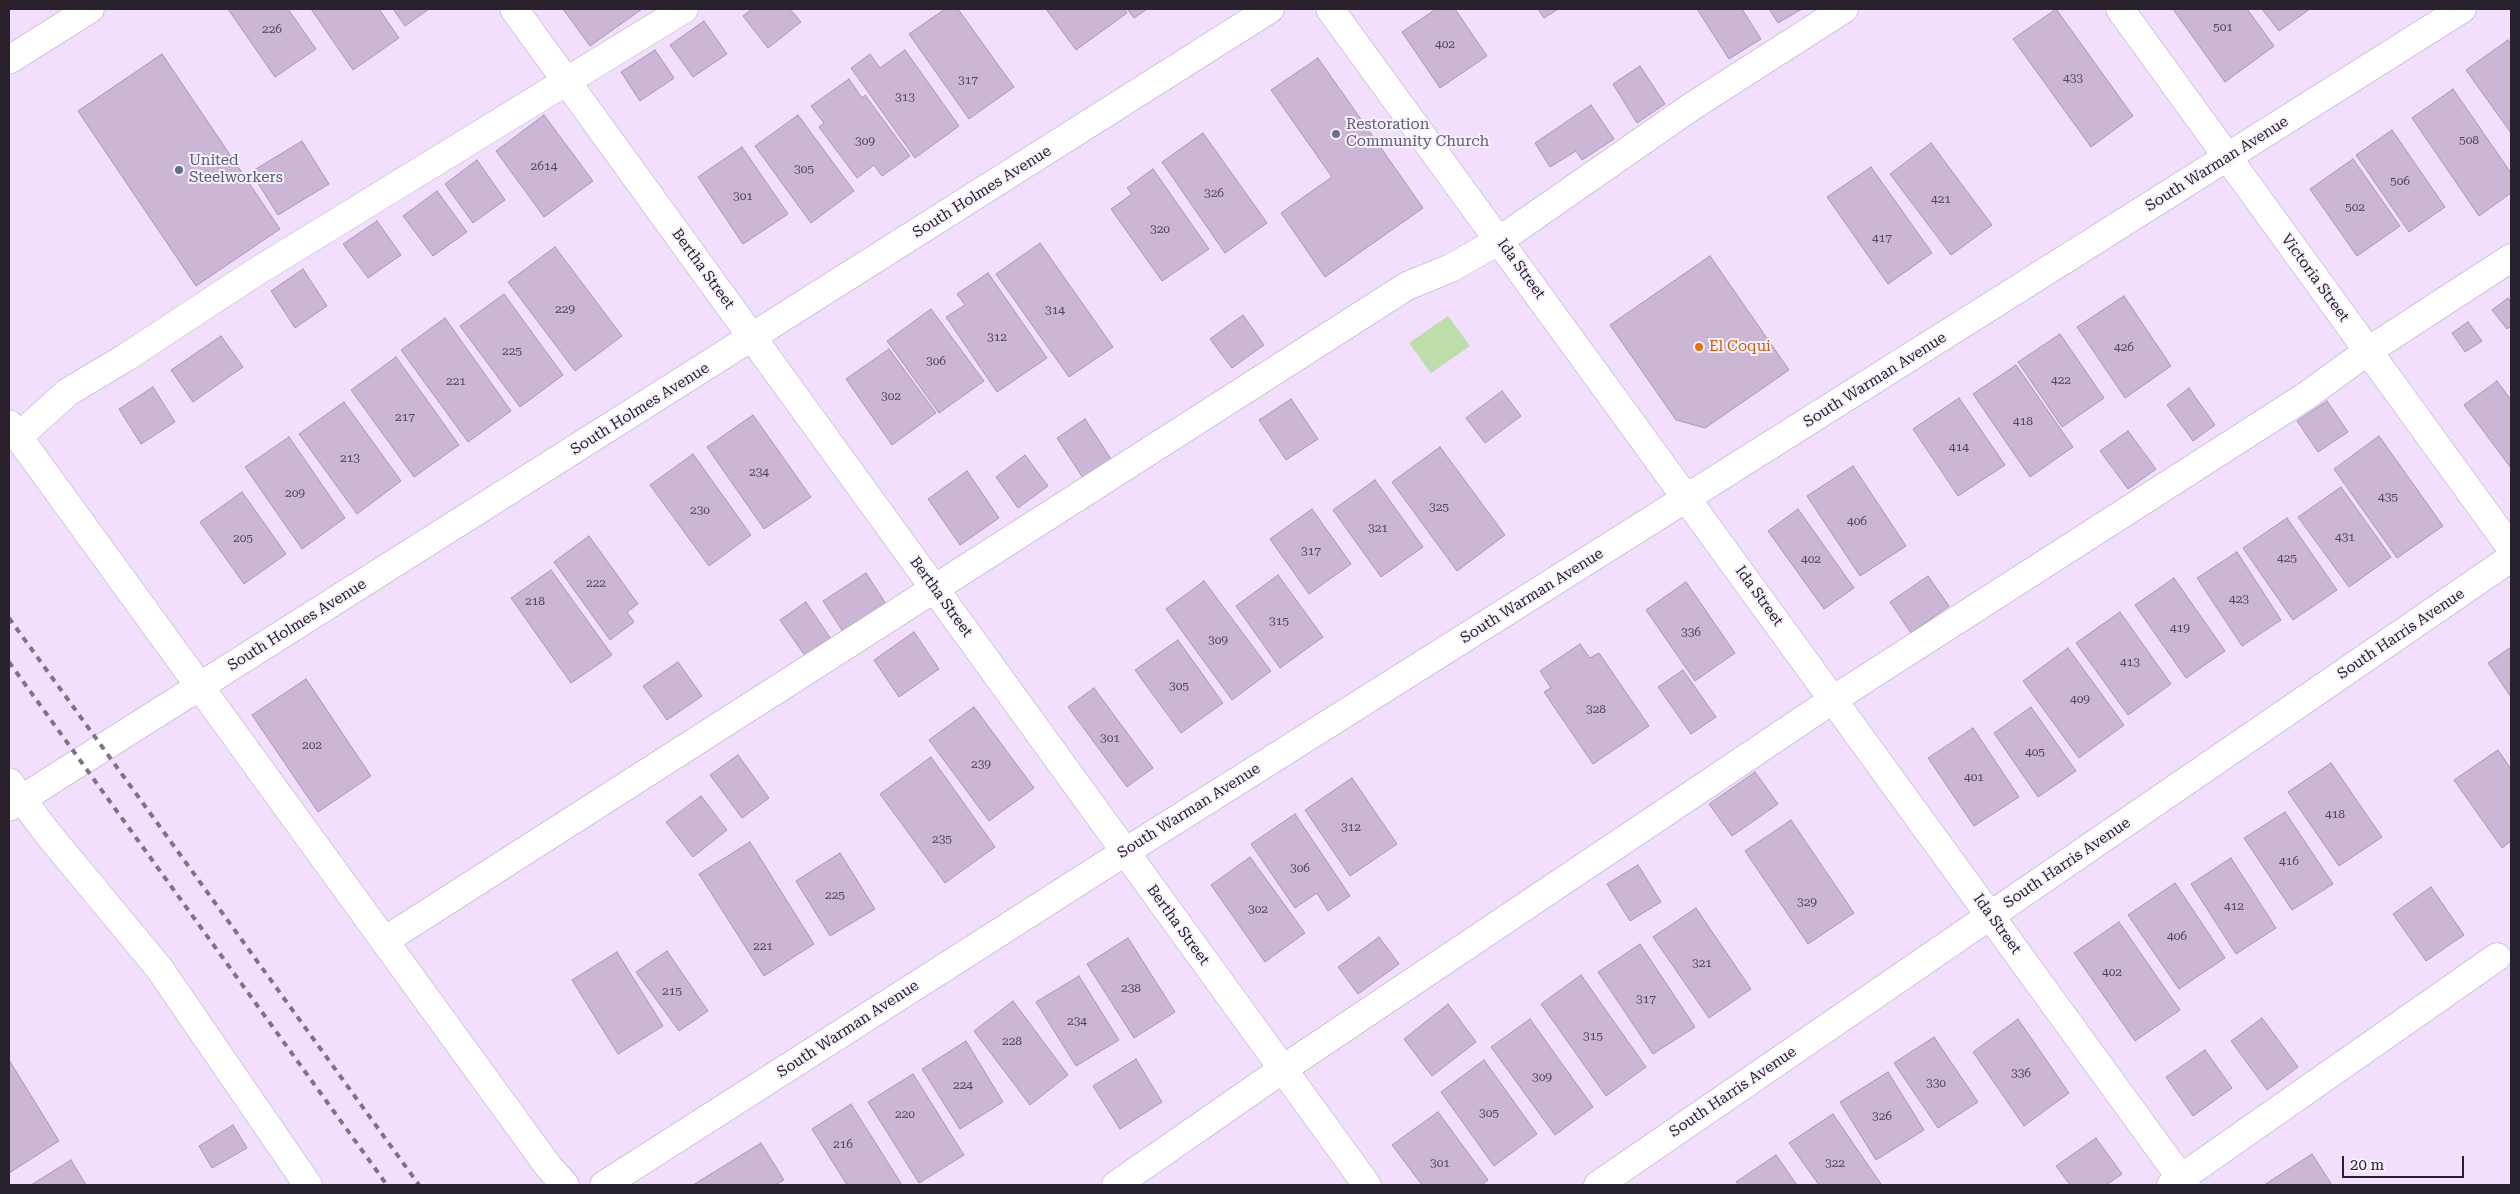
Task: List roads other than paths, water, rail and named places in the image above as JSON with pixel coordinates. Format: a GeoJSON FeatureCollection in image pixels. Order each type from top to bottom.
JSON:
{"type":"FeatureCollection","features":[{"type":"Feature","properties":{"kind":"street"},"geometry":{"type":"LineString","coordinates":[[9,60],[90,9]]}},
{"type":"Feature","properties":{"kind":"street","name":"Bertha Street"},"geometry":{"type":"LineString","coordinates":[[514,9],[1367,1185]]}},
{"type":"Feature","properties":{"kind":"street"},"geometry":{"type":"LineString","coordinates":[[564,1185],[548,1166],[384,941],[14,430],[68,392],[684,9]]}},
{"type":"Feature","properties":{"kind":"street","name":"South Holmes Avenue"},"geometry":{"type":"LineString","coordinates":[[13,796],[200,686],[1270,9]]}},
{"type":"Feature","properties":{"kind":"street","name":"Ida Street"},"geometry":{"type":"LineString","coordinates":[[1330,9],[1991,915],[2180,1183]]}},
{"type":"Feature","properties":{"kind":"street"},"geometry":{"type":"LineString","coordinates":[[384,941],[1407,286],[1451,268],[1500,240],[1691,106],[1844,9]]}},
{"type":"Feature","properties":{"kind":"street","name":"Victoria Street"},"geometry":{"type":"LineString","coordinates":[[2120,9],[2511,548]]}},
{"type":"Feature","properties":{"kind":"street","name":"South Warman Avenue"},"geometry":{"type":"LineString","coordinates":[[604,1185],[1125,852],[2462,9]]}},
{"type":"Feature","properties":{"kind":"street"},"geometry":{"type":"LineString","coordinates":[[1116,1185],[1283,1070],[1834,699],[2306,396],[2368,351],[2511,258]]}},
{"type":"Feature","properties":{"kind":"street","name":"South Harris Avenue"},"geometry":{"type":"LineString","coordinates":[[1598,1185],[2511,558]]}},
{"type":"Feature","properties":{"kind":"street"},"geometry":{"type":"LineString","coordinates":[[13,796],[159,968],[308,1185]]}},
{"type":"Feature","properties":{"kind":"street"},"geometry":{"type":"LineString","coordinates":[[2180,1183],[2497,957]]}},
{"type":"Feature","properties":{"kind":"railway"},"geometry":{"type":"LineString","coordinates":[[9,618],[419,1185]]}},
{"type":"Feature","properties":{"kind":"railway"},"geometry":{"type":"LineString","coordinates":[[9,662],[387,1185]]}},
{"type":"Feature","properties":{"kind":"place","name":"Restoration Community Church"},"geometry":{"type":"Point","coordinates":[1336,134]}},
{"type":"Feature","properties":{"kind":"place","name":"United Steelworkers"},"geometry":{"type":"Point","coordinates":[179,170]}},
{"type":"Feature","properties":{"kind":"place","name":"El Coqui"},"geometry":{"type":"Point","coordinates":[1699,347]}}]}
